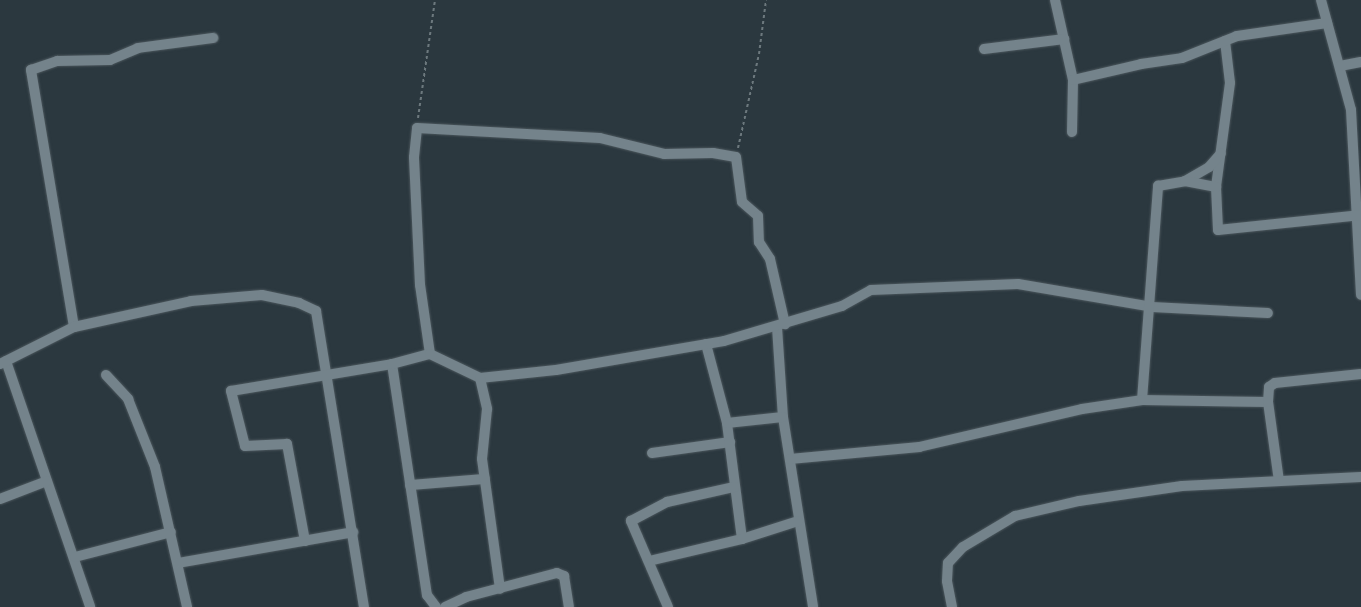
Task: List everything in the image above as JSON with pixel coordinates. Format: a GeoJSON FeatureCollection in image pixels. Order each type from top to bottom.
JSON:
{"type":"FeatureCollection","features":[{"type":"Feature","properties":{"kind":"street"},"geometry":{"type":"LineString","coordinates":[[1055,0],[1073,80],[1072,132]]}},
{"type":"Feature","properties":{"kind":"street"},"geometry":{"type":"LineString","coordinates":[[1321,0],[1351,110],[1359,215],[1361,295]]}},
{"type":"Feature","properties":{"kind":"street"},"geometry":{"type":"LineString","coordinates":[[1073,80],[1141,64],[1165,62],[1225,41],[1258,32],[1327,22]]}},
{"type":"Feature","properties":{"kind":"street"},"geometry":{"type":"LineString","coordinates":[[74,327],[31,70],[57,61],[110,60],[138,48],[213,38]]}},
{"type":"Feature","properties":{"kind":"street"},"geometry":{"type":"LineString","coordinates":[[984,49],[1064,39]]}},
{"type":"Feature","properties":{"kind":"street"},"geometry":{"type":"LineString","coordinates":[[1225,41],[1230,83],[1216,187],[1218,230],[1359,215]]}},
{"type":"Feature","properties":{"kind":"street"},"geometry":{"type":"LineString","coordinates":[[1340,66],[1361,62]]}},
{"type":"Feature","properties":{"kind":"street"},"geometry":{"type":"LineString","coordinates":[[430,354],[420,285],[414,157],[417,128],[600,138],[664,154],[713,153],[736,157],[742,202],[758,216],[759,242],[770,259],[781,326],[783,417],[798,521],[813,607]]}},
{"type":"Feature","properties":{"kind":"street"},"geometry":{"type":"LineString","coordinates":[[1142,400],[1152,307],[1158,186],[1185,181],[1209,167],[1221,153]]}},
{"type":"Feature","properties":{"kind":"street"},"geometry":{"type":"LineString","coordinates":[[1185,181],[1216,187]]}},
{"type":"Feature","properties":{"kind":"street"},"geometry":{"type":"LineString","coordinates":[[305,541],[287,444],[245,446],[230,394],[233,389],[392,364],[430,354],[480,378],[556,370],[706,344],[781,326],[842,306],[872,290],[1018,284],[1152,307],[1268,313]]}},
{"type":"Feature","properties":{"kind":"street"},"geometry":{"type":"LineString","coordinates":[[90,607],[74,557],[3,363],[74,327],[191,301],[262,295],[298,303],[316,311],[324,374],[353,532],[364,607]]}},
{"type":"Feature","properties":{"kind":"street"},"geometry":{"type":"LineString","coordinates":[[706,344],[727,423],[734,487],[742,539]]}},
{"type":"Feature","properties":{"kind":"street"},"geometry":{"type":"LineString","coordinates":[[392,364],[427,595],[436,607]]}},
{"type":"Feature","properties":{"kind":"street"},"geometry":{"type":"LineString","coordinates":[[1280,481],[1268,402],[1268,390],[1272,384],[1361,374]]}},
{"type":"Feature","properties":{"kind":"street"},"geometry":{"type":"LineString","coordinates":[[106,375],[123,390],[138,417],[155,467],[187,607]]}},
{"type":"Feature","properties":{"kind":"street"},"geometry":{"type":"LineString","coordinates":[[480,378],[487,409],[482,459],[500,589]]}},
{"type":"Feature","properties":{"kind":"street"},"geometry":{"type":"LineString","coordinates":[[790,459],[919,447],[1082,409],[1142,400],[1268,402]]}},
{"type":"Feature","properties":{"kind":"street"},"geometry":{"type":"LineString","coordinates":[[727,423],[783,417]]}},
{"type":"Feature","properties":{"kind":"street"},"geometry":{"type":"LineString","coordinates":[[652,452],[730,442]]}},
{"type":"Feature","properties":{"kind":"street"},"geometry":{"type":"LineString","coordinates":[[952,607],[947,580],[948,563],[963,547],[1015,516],[1079,501],[1182,486],[1361,477]]}},
{"type":"Feature","properties":{"kind":"street"},"geometry":{"type":"LineString","coordinates":[[410,485],[485,479]]}},
{"type":"Feature","properties":{"kind":"street"},"geometry":{"type":"LineString","coordinates":[[0,499],[46,481]]}},
{"type":"Feature","properties":{"kind":"street"},"geometry":{"type":"LineString","coordinates":[[668,607],[632,520],[667,502],[734,487]]}},
{"type":"Feature","properties":{"kind":"street"},"geometry":{"type":"LineString","coordinates":[[649,562],[742,539],[798,521]]}},
{"type":"Feature","properties":{"kind":"street"},"geometry":{"type":"LineString","coordinates":[[74,557],[171,532]]}},
{"type":"Feature","properties":{"kind":"street"},"geometry":{"type":"LineString","coordinates":[[178,563],[353,532]]}},
{"type":"Feature","properties":{"kind":"street"},"geometry":{"type":"LineString","coordinates":[[444,607],[466,596],[561,574],[564,576],[569,607]]}},
{"type":"Feature","properties":{"kind":"path"},"geometry":{"type":"LineString","coordinates":[[417,128],[435,0]]}},
{"type":"Feature","properties":{"kind":"path"},"geometry":{"type":"LineString","coordinates":[[736,157],[759,54],[766,0]]}}]}
